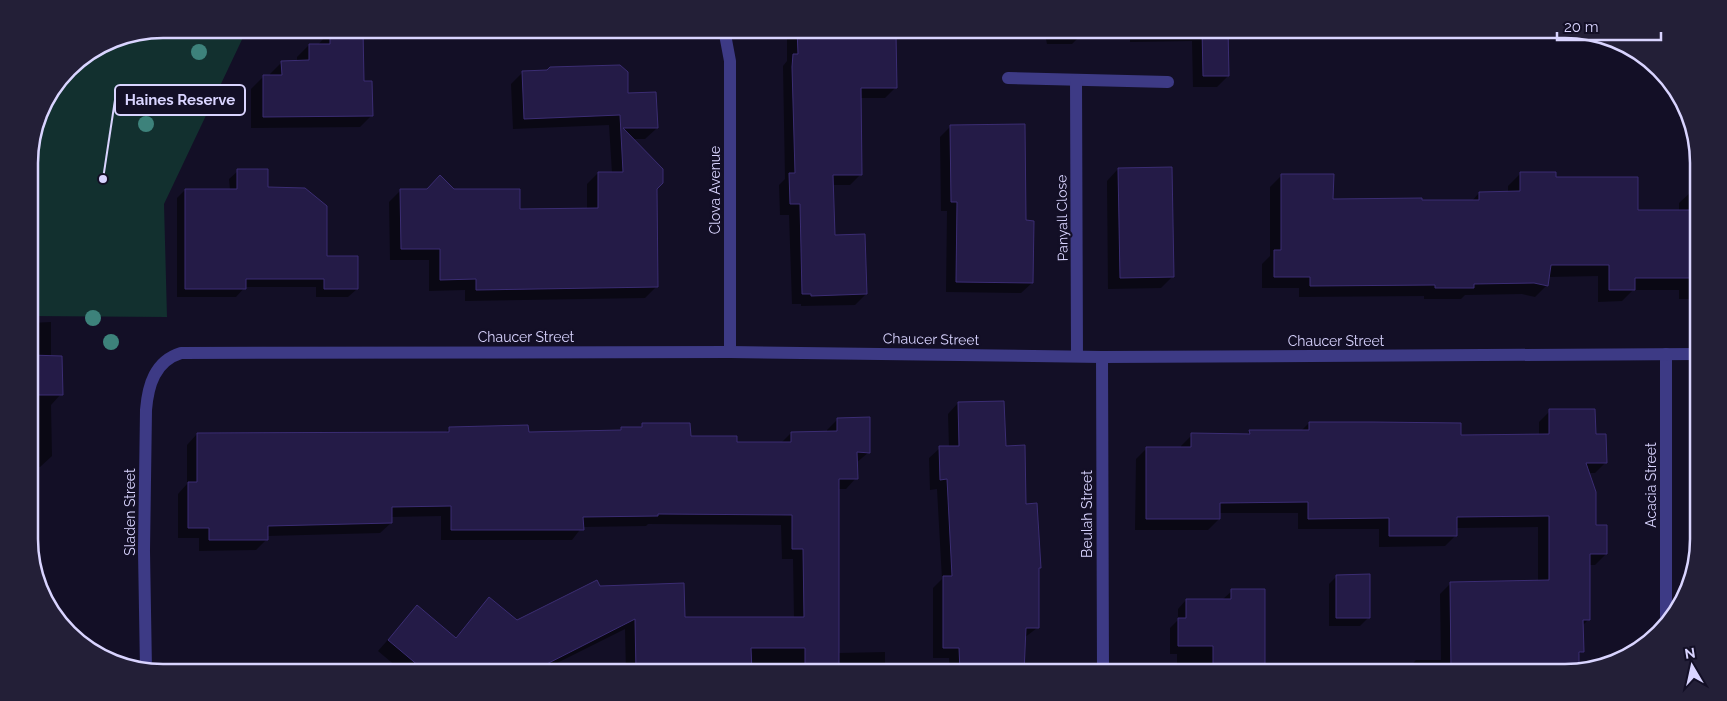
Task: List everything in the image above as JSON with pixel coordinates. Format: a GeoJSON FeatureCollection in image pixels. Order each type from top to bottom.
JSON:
{"type":"FeatureCollection","features":[{"type":"Feature","properties":{"kind":"street","name":"Clova Avenue"},"geometry":{"type":"LineString","coordinates":[[726,38],[730,61],[730,352]]}},
{"type":"Feature","properties":{"kind":"street"},"geometry":{"type":"LineString","coordinates":[[1008,78],[1168,82]]}},
{"type":"Feature","properties":{"kind":"street","name":"Panyall Close"},"geometry":{"type":"LineString","coordinates":[[1076,80],[1077,356]]}},
{"type":"Feature","properties":{"kind":"street","name":"Chaucer Street"},"geometry":{"type":"LineString","coordinates":[[166,360],[173,355],[189,353],[730,352],[1077,356],[1690,354]]}},
{"type":"Feature","properties":{"kind":"street","name":"Acacia Street"},"geometry":{"type":"LineString","coordinates":[[1666,354],[1666,612]]}},
{"type":"Feature","properties":{"kind":"street","name":"Beulah Street"},"geometry":{"type":"LineString","coordinates":[[1102,356],[1103,663]]}},
{"type":"Feature","properties":{"kind":"street","name":"Sladen Street"},"geometry":{"type":"LineString","coordinates":[[146,662],[144,551],[146,410],[151,382],[166,360]]}},
{"type":"Feature","properties":{"kind":"green space"},"geometry":{"type":"Polygon","coordinates":[[[243,38],[164,204],[167,317],[38,316],[38,155],[44,122],[50,107],[63,86],[80,69],[107,50],[122,44],[146,39],[243,38]]]}},
{"type":"Feature","properties":{"kind":"building"},"geometry":{"type":"Polygon","coordinates":[[[330,38],[363,38],[364,81],[372,81],[373,116],[263,117],[263,75],[282,75],[281,61],[309,60],[309,44],[330,44],[330,38]]]}},
{"type":"Feature","properties":{"kind":"building"},"geometry":{"type":"Polygon","coordinates":[[[797,38],[896,38],[897,88],[861,88],[862,175],[833,175],[835,235],[865,234],[867,294],[811,296],[811,294],[802,294],[800,204],[790,204],[789,173],[795,173],[792,67],[793,54],[798,54],[797,38]]]}},
{"type":"Feature","properties":{"kind":"building"},"geometry":{"type":"Polygon","coordinates":[[[1202,38],[1228,38],[1229,76],[1203,76],[1202,38]]]}},
{"type":"Feature","properties":{"kind":"building"},"geometry":{"type":"Polygon","coordinates":[[[620,65],[628,72],[628,93],[656,92],[658,128],[623,128],[663,169],[663,183],[657,189],[658,287],[476,290],[476,279],[440,280],[440,249],[401,249],[400,189],[427,189],[440,175],[454,189],[520,189],[520,209],[598,208],[598,172],[623,172],[620,115],[524,119],[522,71],[547,70],[550,67],[620,65]]]}},
{"type":"Feature","properties":{"kind":"building"},"geometry":{"type":"Polygon","coordinates":[[[1025,124],[1026,220],[1034,221],[1033,283],[956,282],[957,202],[951,202],[950,125],[1025,124]]]}},
{"type":"Feature","properties":{"kind":"building"},"geometry":{"type":"Polygon","coordinates":[[[1172,167],[1174,277],[1120,278],[1118,168],[1172,167]]]}},
{"type":"Feature","properties":{"kind":"building"},"geometry":{"type":"Polygon","coordinates":[[[237,169],[268,169],[268,187],[305,188],[327,206],[327,256],[358,256],[358,289],[324,289],[324,279],[246,279],[246,289],[185,289],[185,189],[237,189],[237,169]]]}},
{"type":"Feature","properties":{"kind":"building"},"geometry":{"type":"Polygon","coordinates":[[[1520,172],[1556,172],[1556,177],[1638,177],[1638,210],[1690,210],[1690,278],[1635,278],[1635,290],[1609,290],[1609,265],[1551,265],[1548,286],[1534,283],[1474,284],[1474,288],[1435,288],[1435,285],[1310,286],[1310,277],[1274,277],[1274,250],[1281,250],[1281,174],[1334,174],[1333,199],[1422,198],[1422,200],[1479,200],[1479,192],[1520,191],[1520,172]]]}},
{"type":"Feature","properties":{"kind":"building"},"geometry":{"type":"Polygon","coordinates":[[[38,355],[62,356],[63,395],[38,395],[38,355]]]}},
{"type":"Feature","properties":{"kind":"building"},"geometry":{"type":"Polygon","coordinates":[[[1004,401],[1006,446],[1025,445],[1026,504],[1037,503],[1041,568],[1039,568],[1039,628],[1026,628],[1024,663],[960,663],[959,648],[943,648],[943,576],[952,576],[947,479],[940,480],[939,446],[959,446],[958,402],[1004,401]]]}},
{"type":"Feature","properties":{"kind":"building"},"geometry":{"type":"Polygon","coordinates":[[[1549,409],[1595,409],[1596,434],[1606,434],[1607,463],[1586,463],[1596,492],[1596,525],[1607,525],[1607,554],[1590,554],[1590,620],[1583,620],[1584,652],[1579,652],[1579,662],[1451,663],[1450,582],[1549,580],[1549,516],[1457,517],[1457,536],[1389,536],[1389,518],[1308,519],[1308,502],[1220,503],[1220,519],[1146,519],[1146,447],[1191,447],[1191,433],[1250,434],[1249,430],[1309,430],[1309,422],[1372,422],[1461,423],[1461,435],[1549,434],[1549,409]]]}},
{"type":"Feature","properties":{"kind":"building"},"geometry":{"type":"Polygon","coordinates":[[[870,417],[870,453],[857,452],[858,479],[839,479],[839,664],[805,664],[805,648],[751,648],[752,664],[636,664],[635,619],[547,664],[416,664],[388,640],[417,605],[456,638],[489,597],[517,620],[597,580],[600,586],[684,583],[685,617],[804,617],[803,549],[792,549],[792,515],[658,514],[658,516],[583,517],[584,530],[451,530],[451,506],[392,507],[392,523],[268,526],[268,540],[209,540],[209,528],[188,528],[188,482],[197,482],[197,433],[449,432],[449,427],[528,425],[529,432],[621,430],[621,427],[642,427],[642,423],[690,423],[691,436],[737,436],[737,442],[791,442],[791,432],[837,431],[837,418],[870,417]]]}},
{"type":"Feature","properties":{"kind":"building"},"geometry":{"type":"Polygon","coordinates":[[[1370,574],[1370,618],[1336,618],[1336,575],[1370,574]]]}},
{"type":"Feature","properties":{"kind":"building"},"geometry":{"type":"Polygon","coordinates":[[[1231,589],[1265,589],[1265,663],[1213,663],[1213,646],[1178,646],[1178,618],[1186,618],[1186,599],[1231,599],[1231,589]]]}},
{"type":"Feature","properties":{"kind":"place","name":"Haines Reserve"},"geometry":{"type":"Point","coordinates":[103,179]}}]}
